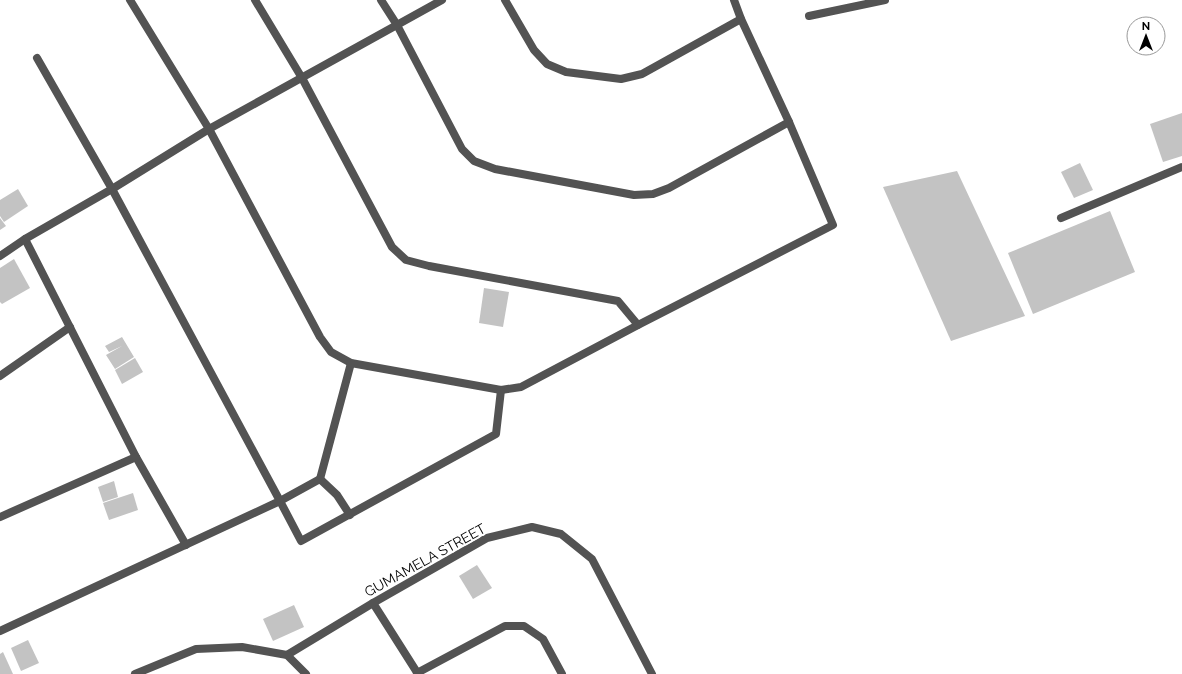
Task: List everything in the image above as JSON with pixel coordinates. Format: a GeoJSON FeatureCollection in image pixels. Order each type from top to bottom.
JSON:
{"type":"FeatureCollection","features":[{"type":"Feature","properties":{"kind":"street"},"geometry":{"type":"LineString","coordinates":[[130,0],[209,129],[320,337],[331,352],[351,362],[501,390],[521,387],[833,225],[789,122],[741,19],[734,0]]}},
{"type":"Feature","properties":{"kind":"street"},"geometry":{"type":"LineString","coordinates":[[255,0],[302,78],[392,247],[406,260],[429,266],[618,301],[638,325]]}},
{"type":"Feature","properties":{"kind":"street"},"geometry":{"type":"LineString","coordinates":[[381,0],[397,25],[462,149],[474,161],[495,169],[634,195],[653,194],[669,188],[789,122]]}},
{"type":"Feature","properties":{"kind":"street"},"geometry":{"type":"LineString","coordinates":[[0,256],[25,239],[112,189],[209,129],[442,0]]}},
{"type":"Feature","properties":{"kind":"street"},"geometry":{"type":"LineString","coordinates":[[505,0],[534,50],[547,64],[566,72],[621,79],[642,74],[741,19]]}},
{"type":"Feature","properties":{"kind":"street"},"geometry":{"type":"LineString","coordinates":[[809,16],[885,0]]}},
{"type":"Feature","properties":{"kind":"street"},"geometry":{"type":"LineString","coordinates":[[37,58],[112,189],[301,541],[496,434],[501,390]]}},
{"type":"Feature","properties":{"kind":"street"},"geometry":{"type":"LineString","coordinates":[[1061,218],[1182,167]]}},
{"type":"Feature","properties":{"kind":"street"},"geometry":{"type":"LineString","coordinates":[[25,239],[136,457],[186,545]]}},
{"type":"Feature","properties":{"kind":"street"},"geometry":{"type":"LineString","coordinates":[[0,376],[70,327]]}},
{"type":"Feature","properties":{"kind":"street"},"geometry":{"type":"LineString","coordinates":[[0,631],[280,501],[320,479],[351,362]]}},
{"type":"Feature","properties":{"kind":"street"},"geometry":{"type":"LineString","coordinates":[[0,517],[136,457]]}},
{"type":"Feature","properties":{"kind":"street"},"geometry":{"type":"LineString","coordinates":[[320,479],[337,495],[350,515]]}},
{"type":"Feature","properties":{"kind":"street","name":"GUMAMELA STREET"},"geometry":{"type":"LineString","coordinates":[[287,655],[373,603],[487,538],[532,527],[561,534],[592,560],[652,674]]}},
{"type":"Feature","properties":{"kind":"street"},"geometry":{"type":"LineString","coordinates":[[373,603],[418,673],[505,626],[524,626],[543,639],[562,674]]}},
{"type":"Feature","properties":{"kind":"street"},"geometry":{"type":"LineString","coordinates":[[135,674],[196,649],[242,647],[287,655],[306,674]]}},
{"type":"Feature","properties":{"kind":"building"},"geometry":{"type":"Polygon","coordinates":[[[1182,113],[1182,156],[1163,162],[1150,124],[1182,113]]]}},
{"type":"Feature","properties":{"kind":"building"},"geometry":{"type":"Polygon","coordinates":[[[1080,163],[1093,190],[1074,198],[1061,172],[1080,163]]]}},
{"type":"Feature","properties":{"kind":"building"},"geometry":{"type":"Polygon","coordinates":[[[957,171],[1025,316],[951,341],[883,187],[957,171]]]}},
{"type":"Feature","properties":{"kind":"building"},"geometry":{"type":"Polygon","coordinates":[[[18,189],[28,206],[4,222],[0,216],[0,200],[18,189]]]}},
{"type":"Feature","properties":{"kind":"building"},"geometry":{"type":"Polygon","coordinates":[[[1110,211],[1135,272],[1033,314],[1008,253],[1110,211]]]}},
{"type":"Feature","properties":{"kind":"building"},"geometry":{"type":"Polygon","coordinates":[[[0,218],[6,226],[0,230],[0,218]]]}},
{"type":"Feature","properties":{"kind":"building"},"geometry":{"type":"Polygon","coordinates":[[[14,259],[30,288],[2,304],[0,302],[0,268],[14,259]]]}},
{"type":"Feature","properties":{"kind":"building"},"geometry":{"type":"Polygon","coordinates":[[[484,288],[509,292],[503,327],[479,323],[484,288]]]}},
{"type":"Feature","properties":{"kind":"building"},"geometry":{"type":"Polygon","coordinates":[[[122,337],[134,357],[115,369],[106,355],[122,346],[109,352],[105,346],[122,337]]]}},
{"type":"Feature","properties":{"kind":"building"},"geometry":{"type":"Polygon","coordinates":[[[135,358],[143,372],[122,384],[115,370],[135,358]]]}},
{"type":"Feature","properties":{"kind":"building"},"geometry":{"type":"Polygon","coordinates":[[[114,481],[118,497],[103,502],[98,487],[114,481]]]}},
{"type":"Feature","properties":{"kind":"building"},"geometry":{"type":"Polygon","coordinates":[[[133,493],[138,510],[109,520],[103,503],[133,493]]]}},
{"type":"Feature","properties":{"kind":"building"},"geometry":{"type":"Polygon","coordinates":[[[477,565],[492,588],[473,599],[459,576],[477,565]]]}},
{"type":"Feature","properties":{"kind":"building"},"geometry":{"type":"Polygon","coordinates":[[[294,605],[304,627],[273,641],[263,619],[294,605]]]}},
{"type":"Feature","properties":{"kind":"building"},"geometry":{"type":"Polygon","coordinates":[[[28,640],[39,663],[21,671],[11,648],[28,640]]]}},
{"type":"Feature","properties":{"kind":"building"},"geometry":{"type":"Polygon","coordinates":[[[3,652],[13,674],[0,674],[0,654],[3,652]]]}}]}
